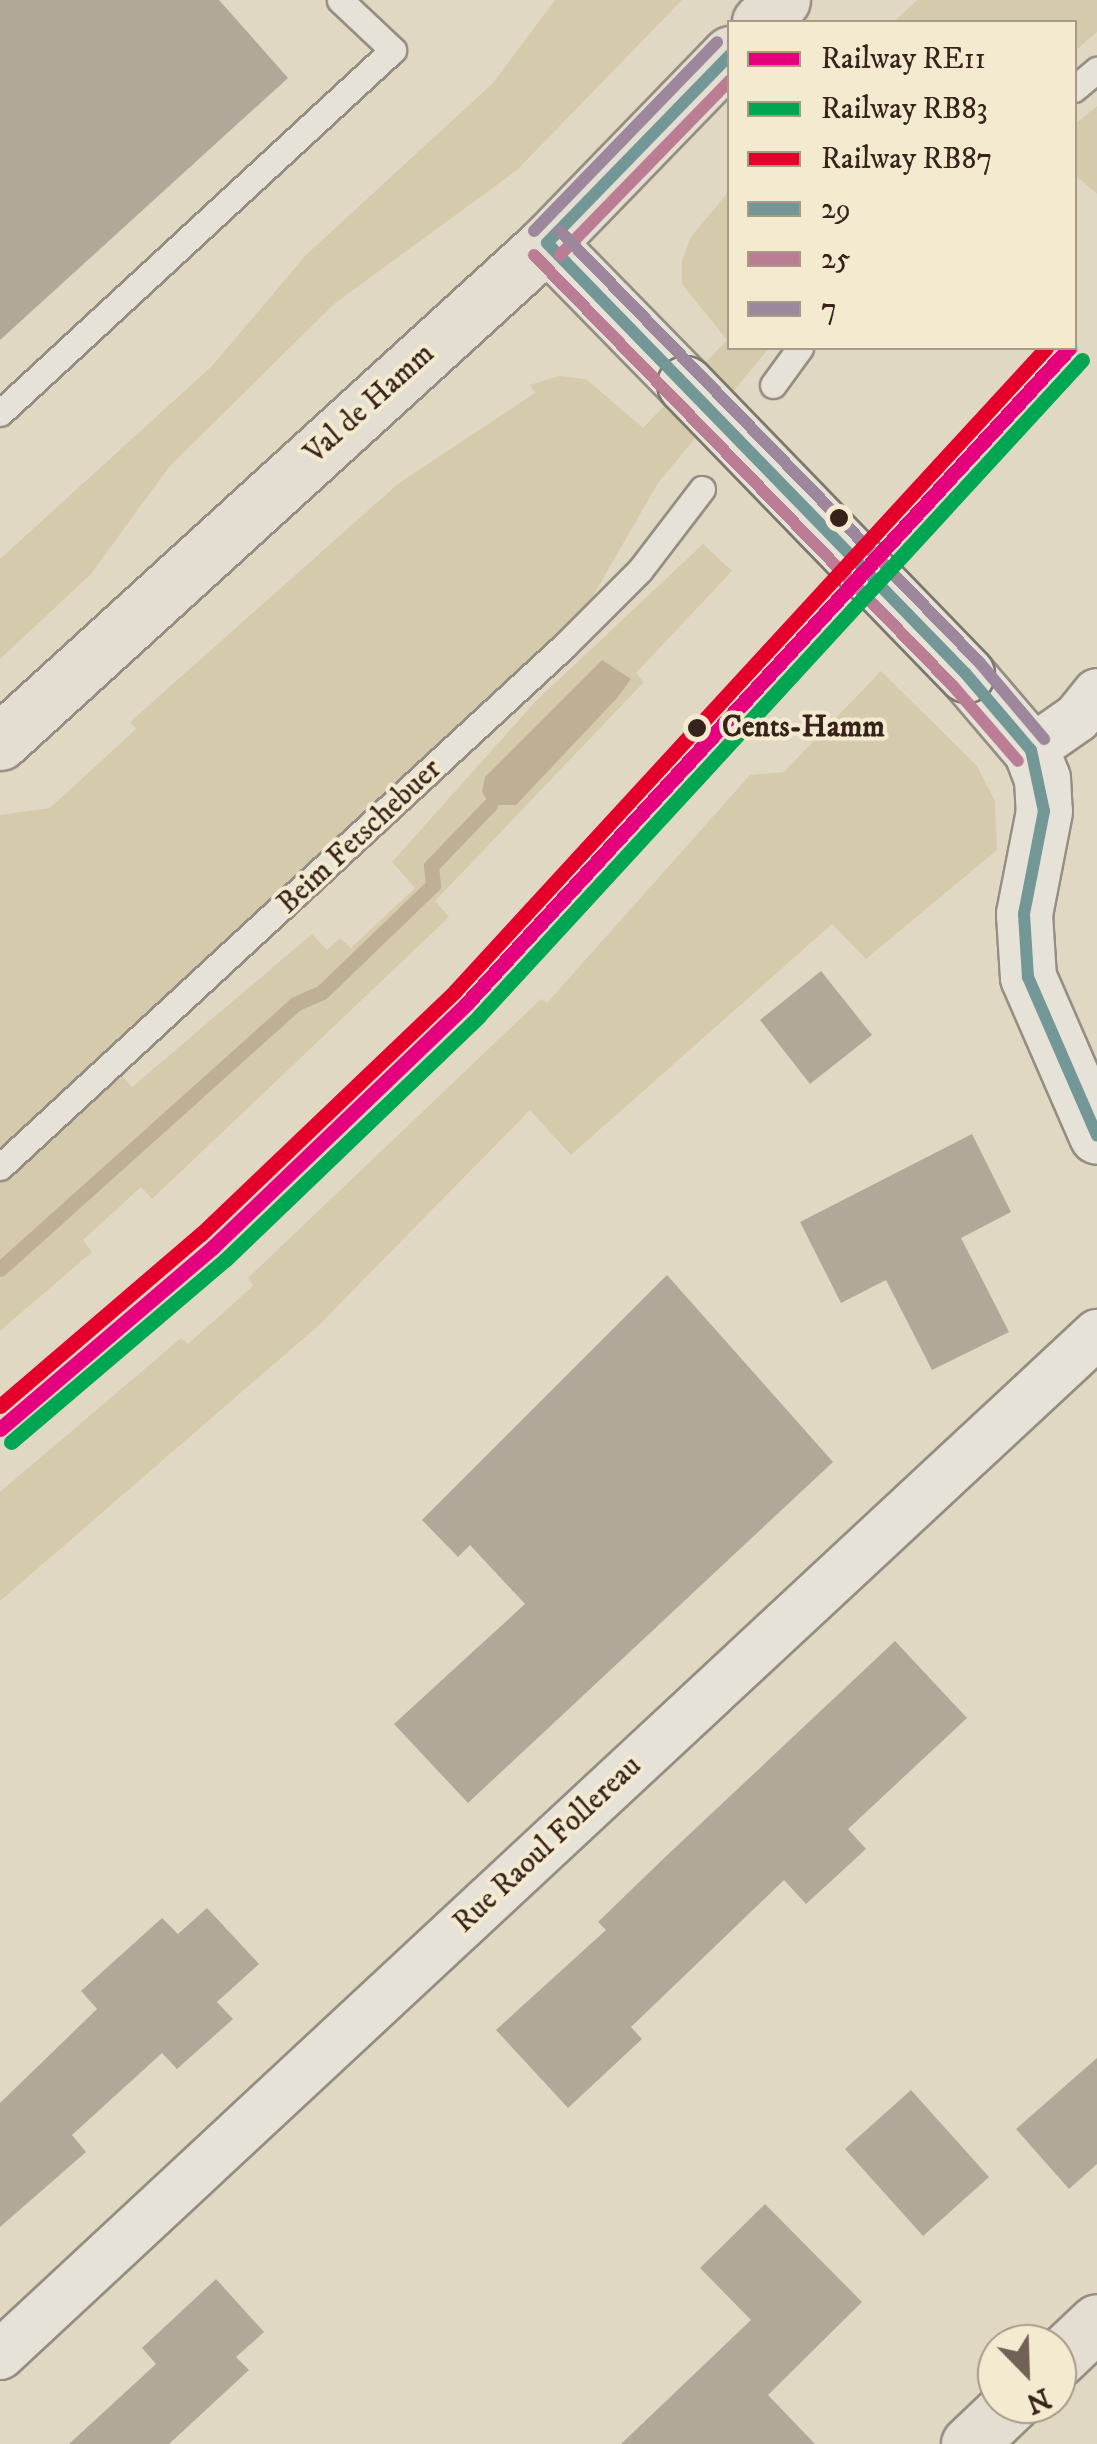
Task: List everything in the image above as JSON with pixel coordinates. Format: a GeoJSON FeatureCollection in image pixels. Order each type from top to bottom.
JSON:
{"type":"FeatureCollection","features":[{"type":"Feature","properties":{"kind":"main road"},"geometry":{"type":"LineString","coordinates":[[762,20],[782,0]]}},
{"type":"Feature","properties":{"kind":"main road","name":"Val de Hamm"},"geometry":{"type":"LineString","coordinates":[[0,742],[546,243],[727,57]]}},
{"type":"Feature","properties":{"kind":"main road"},"geometry":{"type":"LineString","coordinates":[[546,243],[966,674],[1031,750],[1042,778],[1044,811],[1024,914],[1028,977],[1097,1136]]}},
{"type":"Feature","properties":{"kind":"main road"},"geometry":{"type":"LineString","coordinates":[[1077,2341],[1097,2322]]}},
{"type":"Feature","properties":{"kind":"main road"},"geometry":{"type":"LineString","coordinates":[[969,2444],[990,2424]]}},
{"type":"Feature","properties":{"kind":"street"},"geometry":{"type":"LineString","coordinates":[[1031,750],[1076,718],[1097,693]]}},
{"type":"Feature","properties":{"kind":"street","name":"Rue Raoul Follereau"},"geometry":{"type":"LineString","coordinates":[[0,2355],[1097,1334]]}},
{"type":"Feature","properties":{"kind":"lane"},"geometry":{"type":"LineString","coordinates":[[0,413],[393,50],[340,0]]}},
{"type":"Feature","properties":{"kind":"lane"},"geometry":{"type":"LineString","coordinates":[[1077,87],[1097,70]]}},
{"type":"Feature","properties":{"kind":"lane"},"geometry":{"type":"LineString","coordinates":[[772,385],[798,350]]}},
{"type":"Feature","properties":{"kind":"lane","name":"Beim Fetschebuer"},"geometry":{"type":"LineString","coordinates":[[0,1167],[564,646],[640,570],[702,489]]}},
{"type":"Feature","properties":{"kind":"shaded area"},"geometry":{"type":"Polygon","coordinates":[[[555,0],[682,0],[517,170],[334,304],[169,467],[91,574],[0,659],[0,559],[212,366],[306,255],[493,83],[555,0]]]}},
{"type":"Feature","properties":{"kind":"shaded area"},"geometry":{"type":"Polygon","coordinates":[[[917,0],[1097,0],[1097,32],[1077,49],[1077,20],[896,20],[917,0]]]}},
{"type":"Feature","properties":{"kind":"shaded area"},"geometry":{"type":"Polygon","coordinates":[[[1097,106],[1097,194],[1077,177],[1077,123],[1097,106]]]}},
{"type":"Feature","properties":{"kind":"shaded area"},"geometry":{"type":"Polygon","coordinates":[[[727,193],[727,340],[682,284],[682,260],[691,237],[727,193]]]}},
{"type":"Feature","properties":{"kind":"shaded area"},"geometry":{"type":"Polygon","coordinates":[[[727,340],[727,350],[767,350],[658,483],[564,646],[114,1068],[132,1087],[312,934],[327,950],[340,938],[351,948],[415,888],[392,862],[536,701],[703,544],[732,571],[636,673],[644,682],[435,901],[449,917],[152,1199],[141,1187],[83,1240],[92,1252],[0,1331],[0,815],[50,808],[136,729],[130,722],[399,483],[535,393],[530,385],[559,376],[586,379],[643,428],[727,340]]]}},
{"type":"Feature","properties":{"kind":"shaded area"},"geometry":{"type":"Polygon","coordinates":[[[602,660],[631,679],[617,698],[516,805],[490,805],[482,792],[485,777],[602,660]]]}},
{"type":"Feature","properties":{"kind":"shaded area"},"geometry":{"type":"Polygon","coordinates":[[[881,671],[977,766],[995,801],[997,850],[866,959],[832,924],[571,1155],[530,1110],[318,1326],[0,1601],[0,1492],[181,1338],[188,1344],[253,1286],[248,1278],[541,999],[547,1003],[750,775],[784,772],[881,671]]]}},
{"type":"Feature","properties":{"kind":"building"},"geometry":{"type":"Polygon","coordinates":[[[0,0],[219,0],[288,78],[0,340],[0,0]]]}},
{"type":"Feature","properties":{"kind":"building"},"geometry":{"type":"Polygon","coordinates":[[[821,971],[872,1035],[810,1084],[760,1020],[821,971]]]}},
{"type":"Feature","properties":{"kind":"building"},"geometry":{"type":"Polygon","coordinates":[[[972,1134],[1011,1212],[961,1238],[1009,1332],[932,1370],[886,1280],[841,1303],[800,1222],[972,1134]]]}},
{"type":"Feature","properties":{"kind":"building"},"geometry":{"type":"Polygon","coordinates":[[[667,1275],[833,1462],[468,1803],[394,1724],[525,1604],[470,1545],[458,1557],[422,1520],[667,1275]]]}},
{"type":"Feature","properties":{"kind":"building"},"geometry":{"type":"Polygon","coordinates":[[[895,1641],[967,1718],[848,1829],[866,1849],[806,1904],[784,1880],[631,2027],[642,2039],[568,2108],[496,2030],[606,1930],[598,1922],[895,1641]]]}},
{"type":"Feature","properties":{"kind":"building"},"geometry":{"type":"Polygon","coordinates":[[[207,1908],[259,1964],[217,2002],[233,2019],[177,2069],[162,2053],[72,2135],[86,2152],[0,2227],[0,2103],[97,2009],[81,1991],[162,1918],[178,1934],[207,1908]]]}},
{"type":"Feature","properties":{"kind":"building"},"geometry":{"type":"Polygon","coordinates":[[[1097,2058],[1097,2164],[1069,2189],[1016,2129],[1097,2058]]]}},
{"type":"Feature","properties":{"kind":"building"},"geometry":{"type":"Polygon","coordinates":[[[911,2090],[989,2177],[923,2236],[845,2149],[911,2090]]]}},
{"type":"Feature","properties":{"kind":"building"},"geometry":{"type":"Polygon","coordinates":[[[765,2204],[862,2302],[768,2395],[815,2444],[621,2444],[751,2320],[700,2268],[765,2204]]]}},
{"type":"Feature","properties":{"kind":"building"},"geometry":{"type":"Polygon","coordinates":[[[216,2279],[264,2332],[236,2357],[249,2370],[169,2444],[69,2444],[156,2364],[142,2348],[216,2279]]]}},
{"type":"Feature","properties":{"kind":"waterway"},"geometry":{"type":"LineString","coordinates":[[0,1269],[295,1004],[322,992],[433,885],[431,866],[490,805]]}},
{"type":"Feature","properties":{"kind":"rail line","name":"RB87"},"geometry":{"type":"LineString","coordinates":[[0,1406],[201,1234],[455,991],[1044,350]]}},
{"type":"Feature","properties":{"kind":"rail line","name":"RE11"},"geometry":{"type":"LineString","coordinates":[[0,1429],[213,1247],[467,1003],[1067,350]]}},
{"type":"Feature","properties":{"kind":"rail line","name":"RB83"},"geometry":{"type":"LineString","coordinates":[[11,1442],[225,1260],[479,1016],[1082,360]]}},
{"type":"Feature","properties":{"kind":"transit line","name":"7"},"geometry":{"type":"LineString","coordinates":[[534,231],[717,42]]}},
{"type":"Feature","properties":{"kind":"transit line","name":"29"},"geometry":{"type":"LineString","coordinates":[[547,243],[727,58]]}},
{"type":"Feature","properties":{"kind":"transit line","name":"25"},"geometry":{"type":"LineString","coordinates":[[560,255],[727,83]]}},
{"type":"Feature","properties":{"kind":"transit line","name":"7"},"geometry":{"type":"LineString","coordinates":[[560,231],[979,662],[1044,739]]}},
{"type":"Feature","properties":{"kind":"transit line","name":"29"},"geometry":{"type":"LineString","coordinates":[[547,243],[966,674],[1031,750],[1044,811],[1024,914],[1028,977],[1097,1136]]}},
{"type":"Feature","properties":{"kind":"transit line","name":"25"},"geometry":{"type":"LineString","coordinates":[[534,255],[953,686],[1018,761]]}},
{"type":"Feature","properties":{"kind":"place","name":"Cents-Hamm"},"geometry":{"type":"Point","coordinates":[697,728]}}]}
